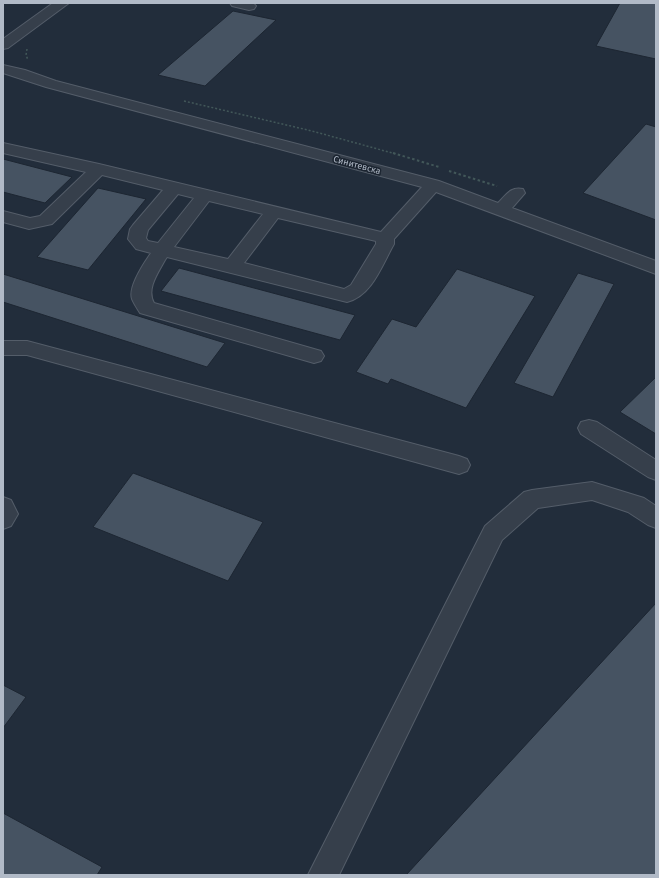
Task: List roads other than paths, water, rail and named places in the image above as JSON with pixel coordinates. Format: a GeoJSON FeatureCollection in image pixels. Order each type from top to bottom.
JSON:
{"type":"FeatureCollection","features":[{"type":"Feature","properties":{"kind":"street"},"geometry":{"type":"LineString","coordinates":[[3,45],[62,3]]}},
{"type":"Feature","properties":{"kind":"street"},"geometry":{"type":"LineString","coordinates":[[8,76],[15,66],[12,56],[13,44],[17,35]]}},
{"type":"Feature","properties":{"kind":"street","name":"Синитевска"},"geometry":{"type":"LineString","coordinates":[[8,76],[51,84],[433,185],[656,268]]}},
{"type":"Feature","properties":{"kind":"street"},"geometry":{"type":"LineString","coordinates":[[3,148],[99,169],[273,213],[385,238]]}},
{"type":"Feature","properties":{"kind":"street"},"geometry":{"type":"LineString","coordinates":[[3,216],[29,224],[46,220],[99,169]]}},
{"type":"Feature","properties":{"kind":"street"},"geometry":{"type":"LineString","coordinates":[[174,188],[139,229],[137,239],[142,245],[232,266],[347,296],[358,289],[364,280],[385,244],[385,238],[433,185]]}},
{"type":"Feature","properties":{"kind":"street"},"geometry":{"type":"LineString","coordinates":[[501,210],[517,193]]}},
{"type":"Feature","properties":{"kind":"street"},"geometry":{"type":"LineString","coordinates":[[204,196],[162,249],[142,286],[141,298],[147,308],[314,356]]}},
{"type":"Feature","properties":{"kind":"street"},"geometry":{"type":"LineString","coordinates":[[232,266],[273,213]]}},
{"type":"Feature","properties":{"kind":"street"},"geometry":{"type":"LineString","coordinates":[[3,348],[28,348],[459,465]]}},
{"type":"Feature","properties":{"kind":"street"},"geometry":{"type":"LineString","coordinates":[[589,428],[656,471]]}},
{"type":"Feature","properties":{"kind":"street"},"geometry":{"type":"LineString","coordinates":[[323,875],[492,534],[532,499],[592,491],[636,505],[656,518]]}},
{"type":"Feature","properties":{"kind":"street"},"geometry":{"type":"LineString","coordinates":[[3,507],[6,514],[3,519]]}}]}
